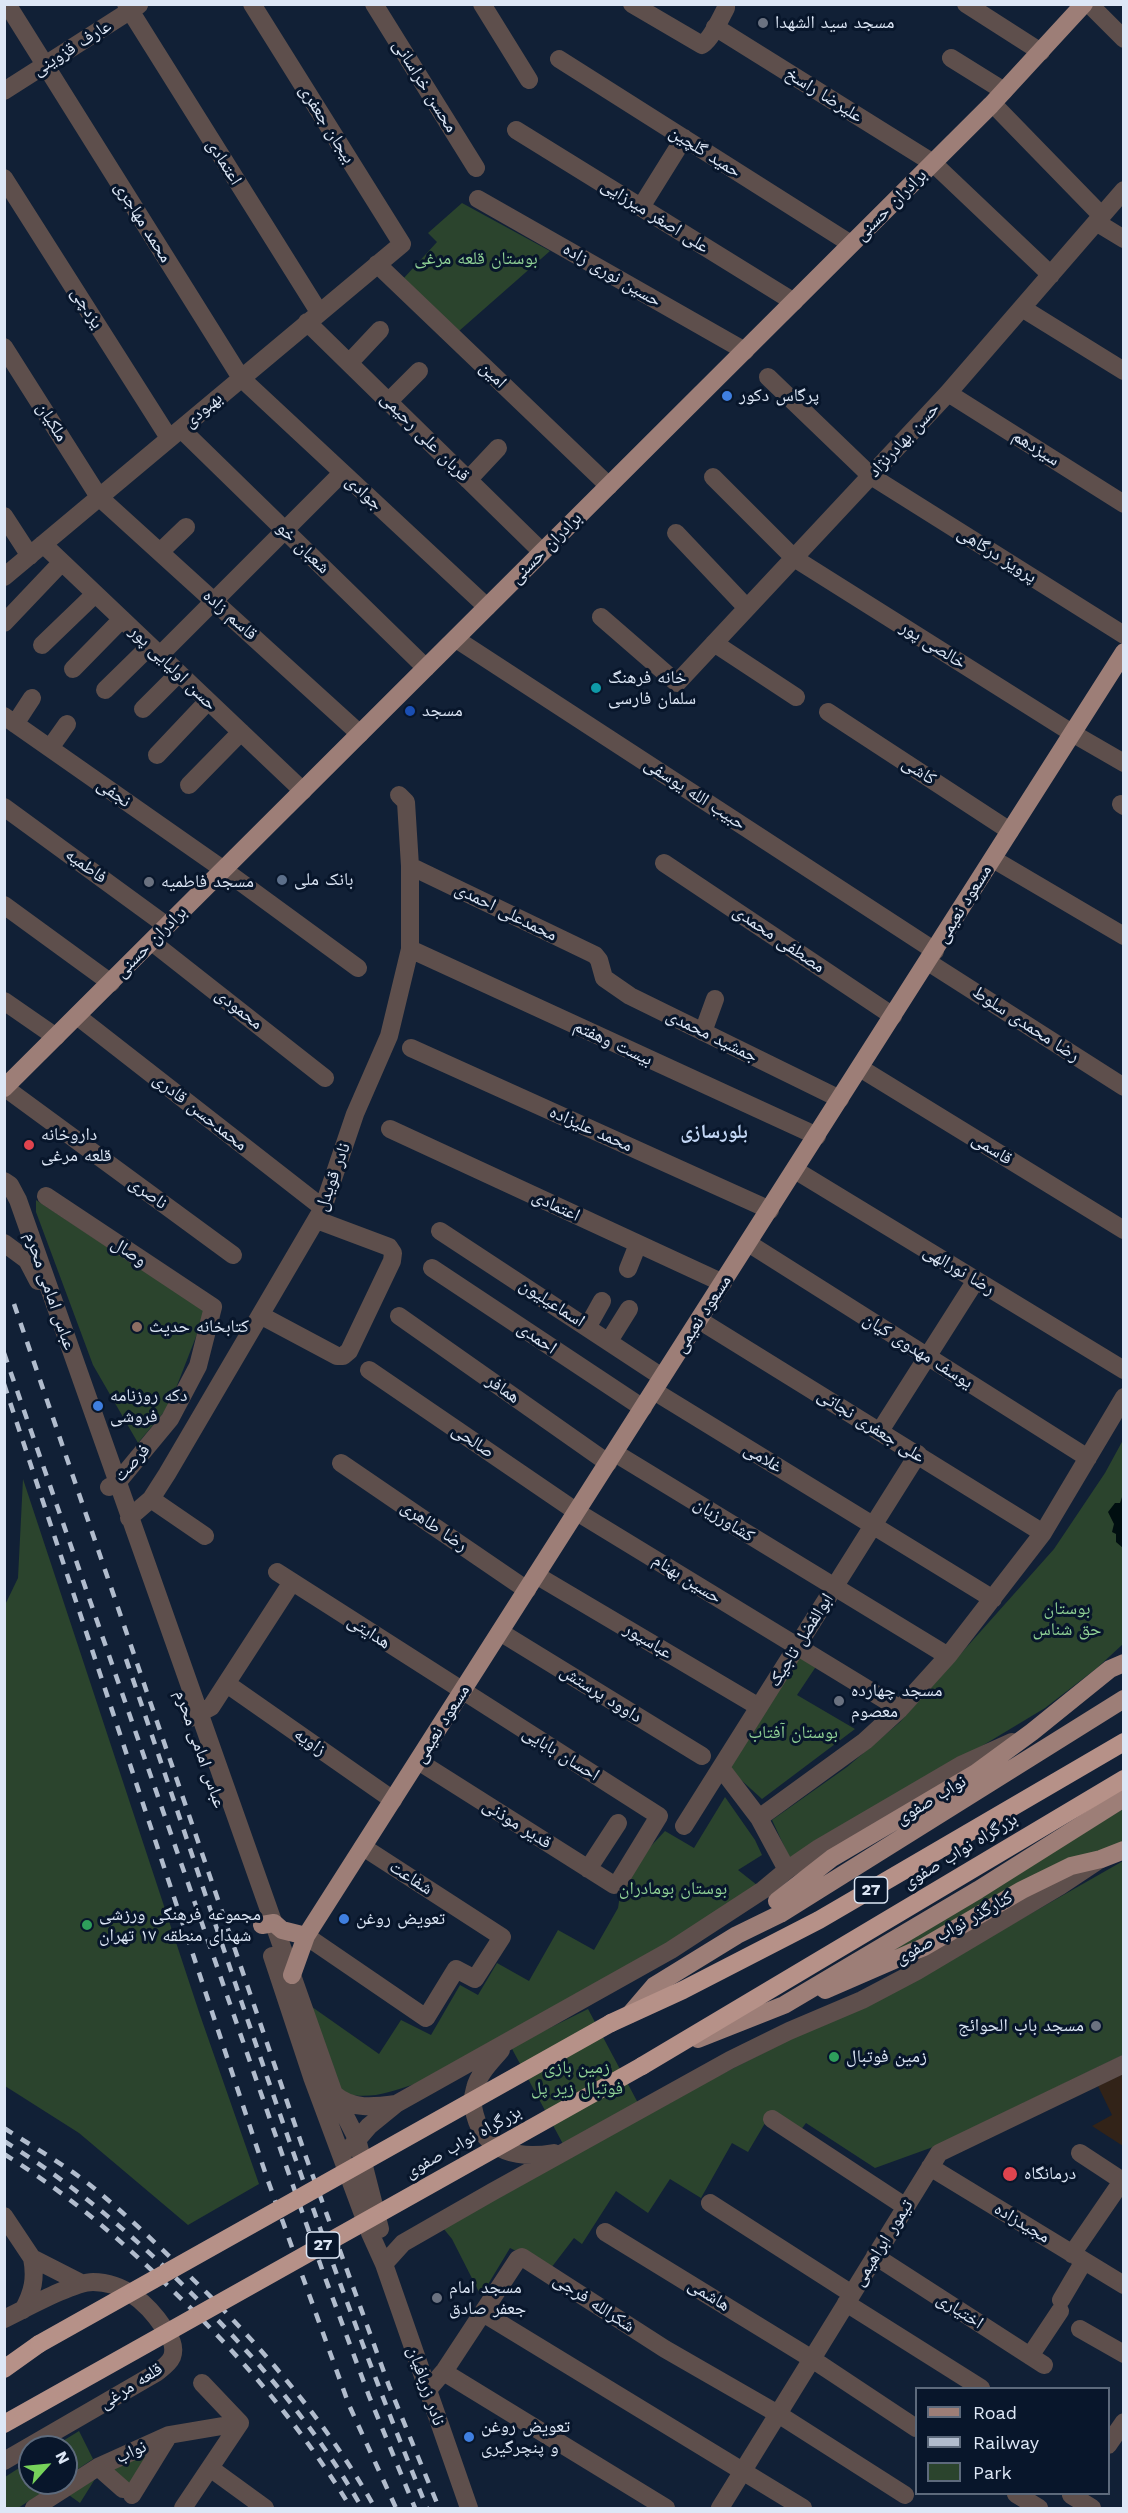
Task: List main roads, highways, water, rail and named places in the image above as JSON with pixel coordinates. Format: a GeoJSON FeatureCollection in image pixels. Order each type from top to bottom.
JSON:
{"type":"FeatureCollection","features":[{"type":"Feature","properties":{"kind":"highway","name":"بزرگراه نواب صفوی"},"geometry":{"type":"LineString","coordinates":[[39,2344],[611,2023],[683,1990],[819,1920],[1124,1742]]}},
{"type":"Feature","properties":{"kind":"highway","name":"بزرگراه نواب صفوی"},"geometry":{"type":"LineString","coordinates":[[4,2424],[642,2066],[1124,1779]]}},
{"type":"Feature","properties":{"kind":"highway"},"geometry":{"type":"LineString","coordinates":[[4,2356],[39,2344]]}},
{"type":"Feature","properties":{"kind":"highway","name":"27"},"geometry":{"type":"LineString","coordinates":[[4,2369],[39,2344]]}},
{"type":"Feature","properties":{"kind":"main road","name":"برادران حسنی"},"geometry":{"type":"LineString","coordinates":[[5,1088],[998,98],[1087,4]]}},
{"type":"Feature","properties":{"kind":"main road","name":"مسعود نعیمی"},"geometry":{"type":"LineString","coordinates":[[292,1975],[306,1936],[1124,652]]}},
{"type":"Feature","properties":{"kind":"main road","name":"نواب صفوی"},"geometry":{"type":"LineString","coordinates":[[737,1935],[832,1858],[976,1773],[1117,1666],[1124,1656]]}},
{"type":"Feature","properties":{"kind":"main road"},"geometry":{"type":"LineString","coordinates":[[630,2014],[654,1986],[737,1935],[780,1914],[1124,1699]]}},
{"type":"Feature","properties":{"kind":"main road"},"geometry":{"type":"LineString","coordinates":[[669,2050],[784,2005],[978,1890],[1124,1798]]}},
{"type":"Feature","properties":{"kind":"main road","name":"کنارگذر نواب صفوی"},"geometry":{"type":"LineString","coordinates":[[784,2005],[837,1985],[924,1947],[1022,1890],[1071,1866],[1101,1859],[1124,1850]]}},
{"type":"Feature","properties":{"kind":"main road"},"geometry":{"type":"LineString","coordinates":[[268,1924],[306,1936]]}},
{"type":"Feature","properties":{"kind":"railway"},"geometry":{"type":"LineString","coordinates":[[14,1304],[306,2157],[389,2386],[439,2508]]}},
{"type":"Feature","properties":{"kind":"railway"},"geometry":{"type":"LineString","coordinates":[[4,1353],[323,2272],[369,2396],[415,2508]]}},
{"type":"Feature","properties":{"kind":"railway"},"geometry":{"type":"LineString","coordinates":[[4,1384],[267,2178],[349,2405],[396,2508]]}},
{"type":"Feature","properties":{"kind":"railway"},"geometry":{"type":"LineString","coordinates":[[126,1659],[307,2192],[385,2403],[427,2508]]}},
{"type":"Feature","properties":{"kind":"railway"},"geometry":{"type":"LineString","coordinates":[[4,2128],[95,2189],[139,2227],[208,2294],[299,2396],[339,2450],[375,2508]]}},
{"type":"Feature","properties":{"kind":"railway"},"geometry":{"type":"LineString","coordinates":[[4,2141],[78,2192],[101,2211],[168,2270],[213,2316],[261,2367],[304,2421],[325,2449],[362,2508]]}},
{"type":"Feature","properties":{"kind":"railway"},"geometry":{"type":"LineString","coordinates":[[4,2154],[48,2184],[130,2250],[220,2338],[267,2391],[311,2447],[351,2508]]}},
{"type":"Feature","properties":{"kind":"place","name":"مسجد سید الشهدا"},"geometry":{"type":"Point","coordinates":[763,23]}},
{"type":"Feature","properties":{"kind":"place","name":"پرگاس دکور"},"geometry":{"type":"Point","coordinates":[727,396]}},
{"type":"Feature","properties":{"kind":"place","name":"خانه فرهنگ سلمان فارسی"},"geometry":{"type":"Point","coordinates":[596,688]}},
{"type":"Feature","properties":{"kind":"place","name":"مسجد"},"geometry":{"type":"Point","coordinates":[410,711]}},
{"type":"Feature","properties":{"kind":"place","name":"بانک ملی"},"geometry":{"type":"Point","coordinates":[282,880]}},
{"type":"Feature","properties":{"kind":"place","name":"مسجد فاطمیه"},"geometry":{"type":"Point","coordinates":[149,882]}},
{"type":"Feature","properties":{"kind":"place","name":"داروخانه قلعه مرغی"},"geometry":{"type":"Point","coordinates":[29,1145]}},
{"type":"Feature","properties":{"kind":"place","name":"کتابخانه حدیث"},"geometry":{"type":"Point","coordinates":[137,1327]}},
{"type":"Feature","properties":{"kind":"place","name":"دکه روزنامه فروشی"},"geometry":{"type":"Point","coordinates":[98,1406]}},
{"type":"Feature","properties":{"kind":"place","name":"مسجد چهارده معصوم"},"geometry":{"type":"Point","coordinates":[839,1701]}},
{"type":"Feature","properties":{"kind":"place","name":"تعویض روغن"},"geometry":{"type":"Point","coordinates":[344,1919]}},
{"type":"Feature","properties":{"kind":"place","name":"مجموعه فرهنگی ورزشی شهدای منطقه ۱۷ تهران"},"geometry":{"type":"Point","coordinates":[87,1925]}},
{"type":"Feature","properties":{"kind":"place","name":"مسجد باب الحوائج"},"geometry":{"type":"Point","coordinates":[1096,2026]}},
{"type":"Feature","properties":{"kind":"place","name":"زمین فوتبال"},"geometry":{"type":"Point","coordinates":[834,2057]}},
{"type":"Feature","properties":{"kind":"place","name":"درمانگاه"},"geometry":{"type":"Point","coordinates":[1010,2174]}},
{"type":"Feature","properties":{"kind":"place","name":"مسجد امام جعفر صادق"},"geometry":{"type":"Point","coordinates":[437,2298]}},
{"type":"Feature","properties":{"kind":"place","name":"تعویض روغن و پنچرگیری"},"geometry":{"type":"Point","coordinates":[469,2437]}},
{"type":"Feature","properties":{"kind":"district","name":"بلورسازی"},"geometry":{"type":"Point","coordinates":[714,1132]}},
{"type":"Feature","properties":{"kind":"park label","name":"بوستان قلعه مرغی"},"geometry":{"type":"Point","coordinates":[476,259]}},
{"type":"Feature","properties":{"kind":"park label","name":"بوستان حق شناس"},"geometry":{"type":"Point","coordinates":[1067,1619]}},
{"type":"Feature","properties":{"kind":"park label","name":"بوستان آفتاب"},"geometry":{"type":"Point","coordinates":[793,1733]}},
{"type":"Feature","properties":{"kind":"park label","name":"بوستان بومادران"},"geometry":{"type":"Point","coordinates":[673,1889]}},
{"type":"Feature","properties":{"kind":"park label","name":"زمین بازی فوتبال زیر پل"},"geometry":{"type":"Point","coordinates":[577,2078]}}]}
